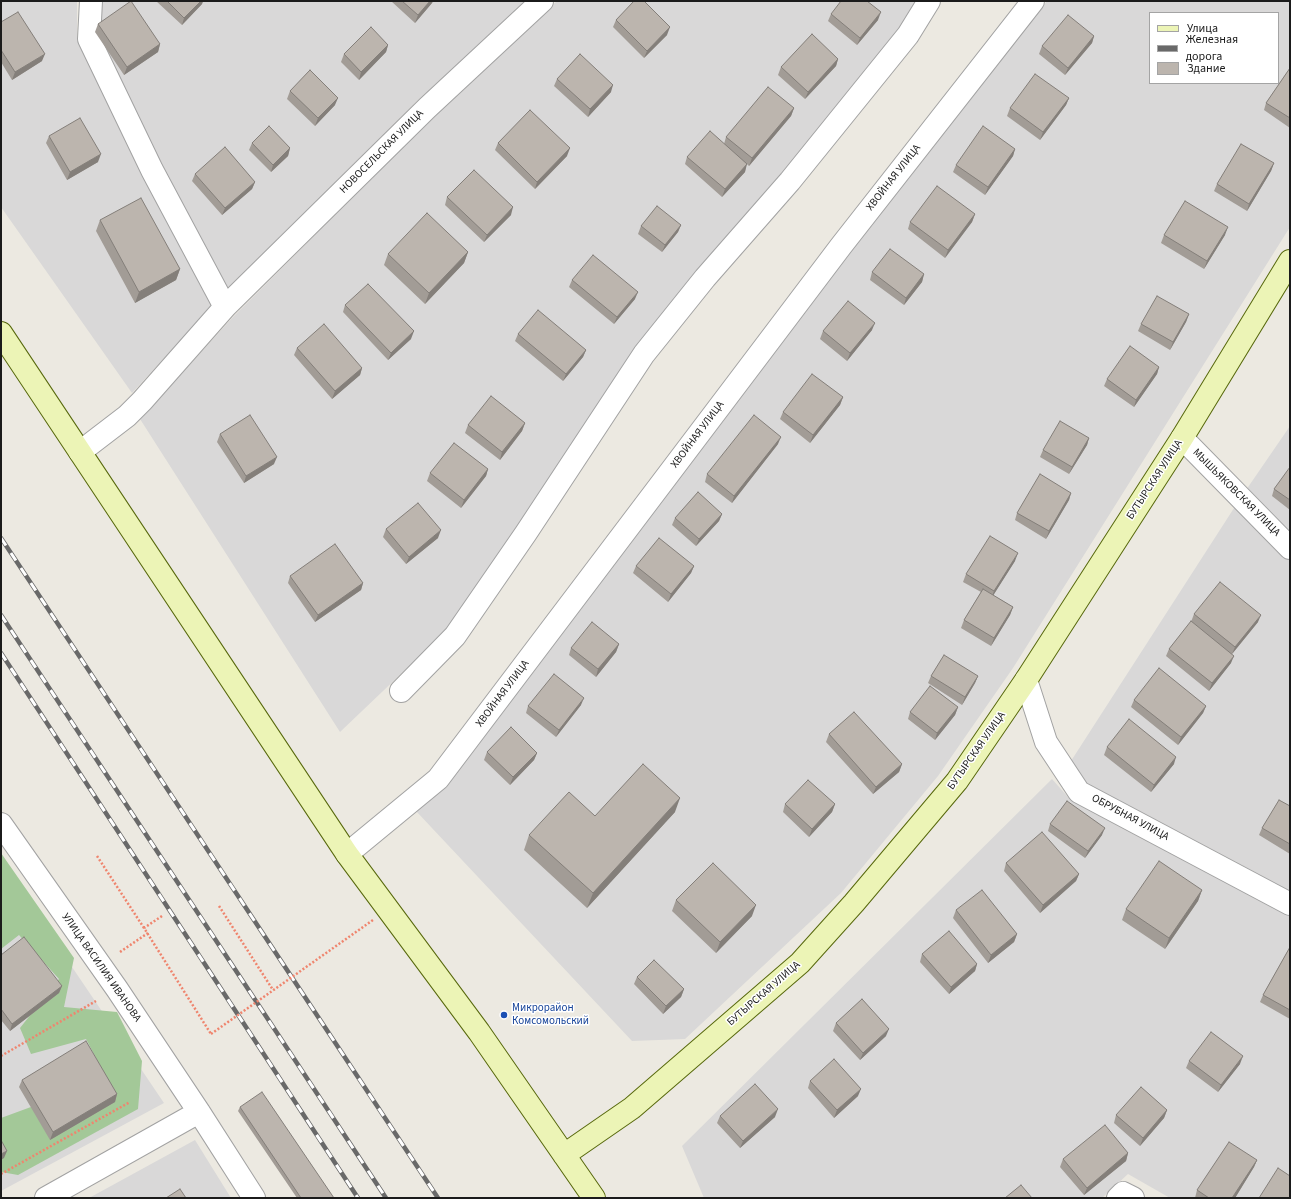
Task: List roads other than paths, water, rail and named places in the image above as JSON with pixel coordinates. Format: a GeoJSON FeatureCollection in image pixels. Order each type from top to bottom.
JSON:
{"type":"FeatureCollection","features":[{"type":"Feature","properties":{"kind":"street"},"geometry":{"type":"LineString","coordinates":[[91,1],[89,39],[152,170],[225,307]]}},
{"type":"Feature","properties":{"kind":"street","name":"НОВОСЕЛЬСКАЯ УЛИЦА"},"geometry":{"type":"LineString","coordinates":[[80,452],[127,416],[225,307],[427,108],[542,1]]}},
{"type":"Feature","properties":{"kind":"street"},"geometry":{"type":"LineString","coordinates":[[400,691],[455,636],[526,533],[644,354],[705,278],[790,181],[908,35],[929,1]]}},
{"type":"Feature","properties":{"kind":"street","name":"ХВОЙНАЯ УЛИЦА"},"geometry":{"type":"LineString","coordinates":[[347,854],[438,779],[841,246],[1033,1]]}},
{"type":"Feature","properties":{"kind":"street","name":"БУТЫРСКАЯ УЛИЦА"},"geometry":{"type":"LineString","coordinates":[[564,1155],[632,1108],[800,963],[854,903],[957,781],[1026,680],[1182,438],[1290,261]]}},
{"type":"Feature","properties":{"kind":"street"},"geometry":{"type":"LineString","coordinates":[[1,333],[347,854],[479,1032],[594,1198]]}},
{"type":"Feature","properties":{"kind":"street","name":"МЫШЬЯКОВСКАЯ УЛИЦА"},"geometry":{"type":"LineString","coordinates":[[1182,438],[1290,548]]}},
{"type":"Feature","properties":{"kind":"street","name":"ОБРУБНАЯ УЛИЦА"},"geometry":{"type":"LineString","coordinates":[[1026,680],[1046,742],[1079,792],[1290,904]]}},
{"type":"Feature","properties":{"kind":"street","name":"УЛИЦА ВАСИЛИЯ ИВАНОВА"},"geometry":{"type":"LineString","coordinates":[[1,824],[116,988],[200,1112],[254,1198]]}},
{"type":"Feature","properties":{"kind":"street"},"geometry":{"type":"LineString","coordinates":[[46,1198],[200,1112]]}},
{"type":"Feature","properties":{"kind":"railway"},"geometry":{"type":"LineString","coordinates":[[1,538],[438,1198]]}},
{"type":"Feature","properties":{"kind":"railway"},"geometry":{"type":"LineString","coordinates":[[1,615],[386,1198]]}},
{"type":"Feature","properties":{"kind":"railway"},"geometry":{"type":"LineString","coordinates":[[1,653],[358,1198]]}},
{"type":"Feature","properties":{"kind":"place","name":"Микрорайон Комсомольский"},"geometry":{"type":"Point","coordinates":[504,1015]}}]}
